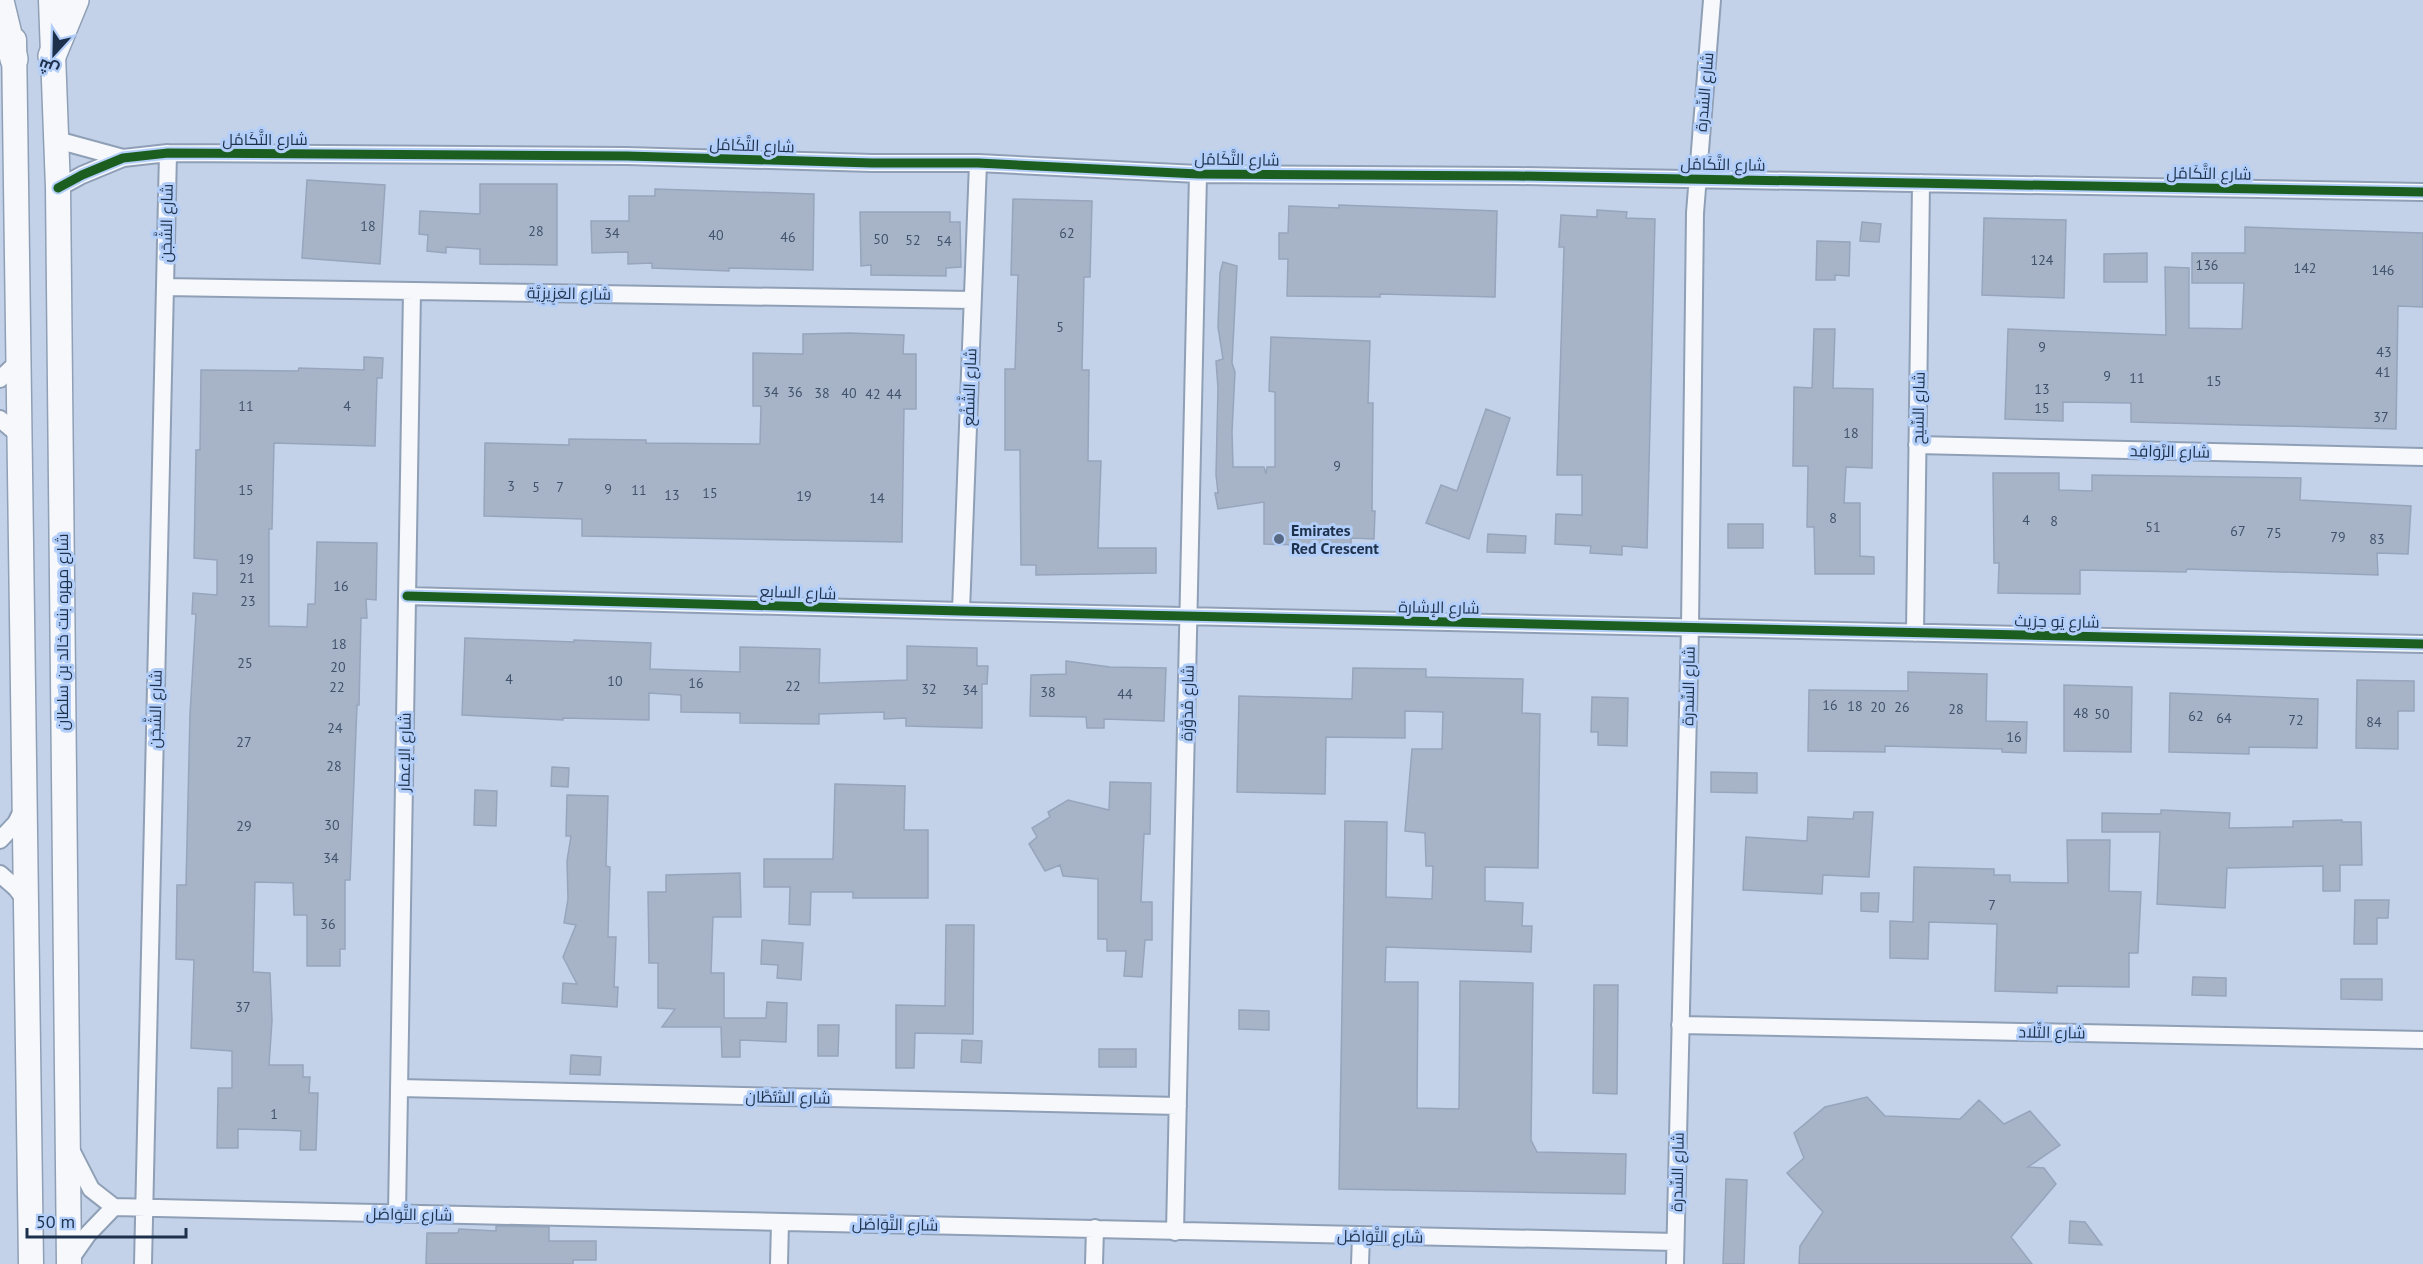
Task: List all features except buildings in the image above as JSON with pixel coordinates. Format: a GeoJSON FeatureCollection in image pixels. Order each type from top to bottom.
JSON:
{"type":"FeatureCollection","features":[{"type":"Feature","properties":{"kind":"main road"},"geometry":{"type":"LineString","coordinates":[[52,56],[75,0]]}},
{"type":"Feature","properties":{"kind":"main road"},"geometry":{"type":"LineString","coordinates":[[0,1],[14,59]]}},
{"type":"Feature","properties":{"kind":"street"},"geometry":{"type":"LineString","coordinates":[[14,0],[23,808],[31,1264]]}},
{"type":"Feature","properties":{"kind":"street","name":"شارع مهره بنت خالد بن سلطان"},"geometry":{"type":"LineString","coordinates":[[51,0],[58,188],[69,1262]]}},
{"type":"Feature","properties":{"kind":"street","name":"شارع السِّدرة"},"geometry":{"type":"LineString","coordinates":[[1675,1264],[1690,627],[1697,179],[1712,0]]}},
{"type":"Feature","properties":{"kind":"street","name":"شارع التَّكَامُل"},"geometry":{"type":"LineString","coordinates":[[57,140],[123,158]]}},
{"type":"Feature","properties":{"kind":"street","name":"شارع التَّكَامُل"},"geometry":{"type":"LineString","coordinates":[[58,188],[123,158],[168,153],[615,156],[862,163],[978,163],[1198,174],[1697,179],[2423,192]]}},
{"type":"Feature","properties":{"kind":"street","name":"شارع الشَّجَن"},"geometry":{"type":"LineString","coordinates":[[143,1264],[168,153]]}},
{"type":"Feature","properties":{"kind":"street","name":"شارع الشَّفْع"},"geometry":{"type":"LineString","coordinates":[[961,611],[978,163]]}},
{"type":"Feature","properties":{"kind":"street","name":"شارع مْدَوَّرَة"},"geometry":{"type":"LineString","coordinates":[[1175,1232],[1198,174]]}},
{"type":"Feature","properties":{"kind":"street","name":"شارع السِّيح"},"geometry":{"type":"LineString","coordinates":[[1914,633],[1921,183]]}},
{"type":"Feature","properties":{"kind":"street","name":"شارع العَزِيزِيَّة"},"geometry":{"type":"LineString","coordinates":[[165,287],[972,300]]}},
{"type":"Feature","properties":{"kind":"street","name":"شارع الإعمار"},"geometry":{"type":"LineString","coordinates":[[397,1214],[412,291]]}},
{"type":"Feature","properties":{"kind":"street"},"geometry":{"type":"LineString","coordinates":[[0,379],[18,362]]}},
{"type":"Feature","properties":{"kind":"street"},"geometry":{"type":"LineString","coordinates":[[0,419],[20,436]]}},
{"type":"Feature","properties":{"kind":"street","name":"شارع الرَّوَافِد"},"geometry":{"type":"LineString","coordinates":[[1917,445],[2423,457]]}},
{"type":"Feature","properties":{"kind":"street","name":"شارع السابع"},"geometry":{"type":"LineString","coordinates":[[407,596],[1189,616]]}},
{"type":"Feature","properties":{"kind":"street","name":"شارع الإشارة"},"geometry":{"type":"LineString","coordinates":[[1189,616],[1690,627]]}},
{"type":"Feature","properties":{"kind":"street","name":"شارع يَو حِرَيث"},"geometry":{"type":"LineString","coordinates":[[1690,627],[2423,644]]}},
{"type":"Feature","properties":{"kind":"street"},"geometry":{"type":"LineString","coordinates":[[0,840],[16,824],[23,808]]}},
{"type":"Feature","properties":{"kind":"street"},"geometry":{"type":"LineString","coordinates":[[0,874],[16,888],[26,901]]}},
{"type":"Feature","properties":{"kind":"street","name":"شارع التِّلاد"},"geometry":{"type":"LineString","coordinates":[[1680,1025],[2423,1040]]}},
{"type":"Feature","properties":{"kind":"street","name":"شارع الشُّطَّان"},"geometry":{"type":"LineString","coordinates":[[399,1088],[1178,1106]]}},
{"type":"Feature","properties":{"kind":"street"},"geometry":{"type":"LineString","coordinates":[[66,1140],[91,1189],[114,1207],[88,1234],[69,1262]]}},
{"type":"Feature","properties":{"kind":"street","name":"شارع التَّوَاصُل"},"geometry":{"type":"LineString","coordinates":[[114,1207],[1675,1242]]}},
{"type":"Feature","properties":{"kind":"street"},"geometry":{"type":"LineString","coordinates":[[779,1264],[780,1222]]}},
{"type":"Feature","properties":{"kind":"street"},"geometry":{"type":"LineString","coordinates":[[1094,1264],[1095,1228]]}},
{"type":"Feature","properties":{"kind":"street"},"geometry":{"type":"LineString","coordinates":[[1360,1236],[1360,1264]]}},
{"type":"Feature","properties":{"kind":"cycle path"},"geometry":{"type":"LineString","coordinates":[[58,188],[123,158],[168,153],[627,156],[872,163],[978,163],[1198,174],[1517,176],[2423,192]]}},
{"type":"Feature","properties":{"kind":"cycle path"},"geometry":{"type":"LineString","coordinates":[[407,596],[961,611],[2423,644]]}},
{"type":"Feature","properties":{"kind":"place","name":"Emirates Red Crescent"},"geometry":{"type":"Point","coordinates":[1279,539]}}]}
